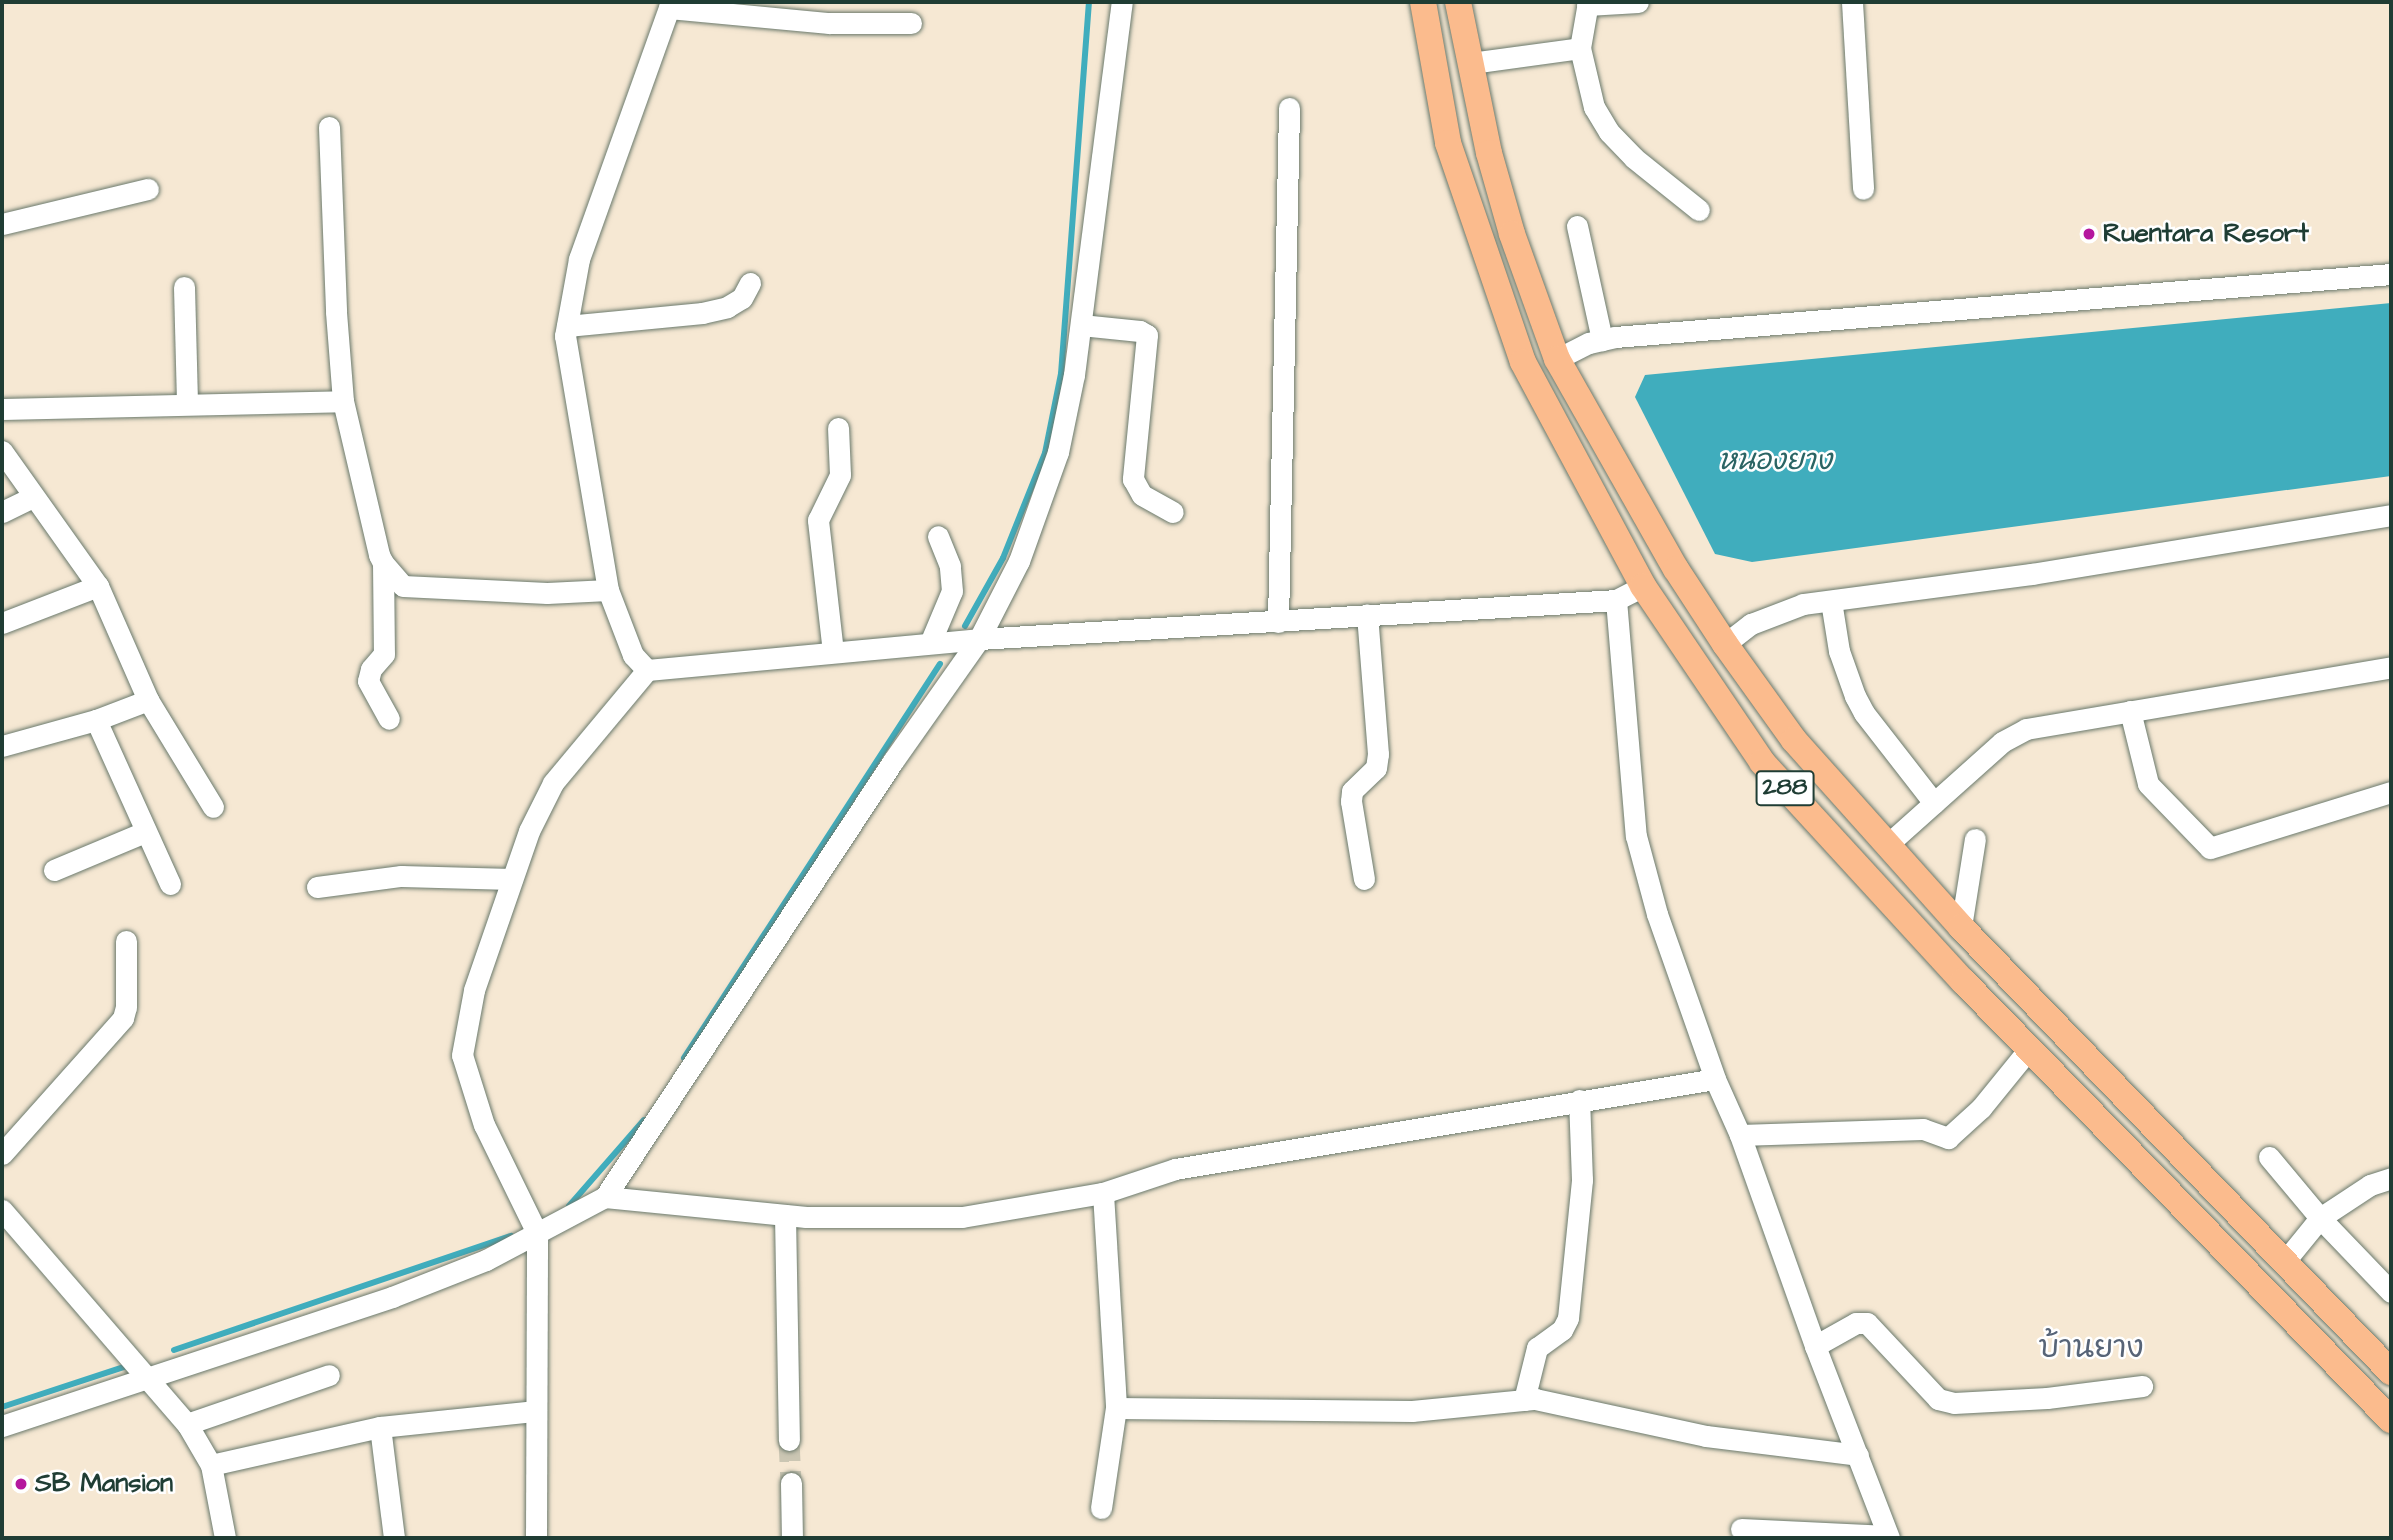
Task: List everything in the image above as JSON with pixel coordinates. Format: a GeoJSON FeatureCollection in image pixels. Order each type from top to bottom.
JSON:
{"type":"FeatureCollection","features":[{"type":"Feature","properties":{"kind":"main road","name":"288"},"geometry":{"type":"LineString","coordinates":[[1423,2],[1448,143],[1523,362],[1643,586],[1762,762],[1963,981],[2389,1420]]}},
{"type":"Feature","properties":{"kind":"main road","name":"288"},"geometry":{"type":"LineString","coordinates":[[1458,2],[1489,153],[1512,234],[1557,359],[1675,569],[1726,644],[1794,740],[1961,927],[2391,1371]]}},
{"type":"Feature","properties":{"kind":"main road"},"geometry":{"type":"LineString","coordinates":[[1963,981],[1990,956]]}},
{"type":"Feature","properties":{"kind":"street"},"geometry":{"type":"LineString","coordinates":[[2,1426],[392,1297],[486,1260],[605,1197],[892,761],[979,639],[1019,561],[1058,452],[1081,325],[1122,2]]}},
{"type":"Feature","properties":{"kind":"street"},"geometry":{"type":"LineString","coordinates":[[1638,2],[1587,3],[1580,48],[1594,107],[1609,132],[1633,158],[1699,210]]}},
{"type":"Feature","properties":{"kind":"street"},"geometry":{"type":"LineString","coordinates":[[1852,2],[1863,189]]}},
{"type":"Feature","properties":{"kind":"street"},"geometry":{"type":"LineString","coordinates":[[647,670],[633,655],[608,590],[565,336],[579,259],[670,5],[821,22],[911,23]]}},
{"type":"Feature","properties":{"kind":"street"},"geometry":{"type":"LineString","coordinates":[[1471,64],[1580,48]]}},
{"type":"Feature","properties":{"kind":"street"},"geometry":{"type":"LineString","coordinates":[[1278,622],[1289,108]]}},
{"type":"Feature","properties":{"kind":"street"},"geometry":{"type":"LineString","coordinates":[[329,127],[336,312],[343,401],[383,564],[384,654],[371,669],[368,681],[389,719]]}},
{"type":"Feature","properties":{"kind":"street"},"geometry":{"type":"LineString","coordinates":[[2,224],[148,189]]}},
{"type":"Feature","properties":{"kind":"street"},"geometry":{"type":"LineString","coordinates":[[1577,226],[1602,340]]}},
{"type":"Feature","properties":{"kind":"street"},"geometry":{"type":"LineString","coordinates":[[1557,359],[1589,343],[1602,340],[2391,274]]}},
{"type":"Feature","properties":{"kind":"street"},"geometry":{"type":"LineString","coordinates":[[567,326],[702,313],[727,307],[742,298],[750,283]]}},
{"type":"Feature","properties":{"kind":"street"},"geometry":{"type":"LineString","coordinates":[[184,287],[187,403]]}},
{"type":"Feature","properties":{"kind":"street"},"geometry":{"type":"LineString","coordinates":[[1081,325],[1140,331],[1146,335],[1133,479],[1142,495],[1173,512]]}},
{"type":"Feature","properties":{"kind":"street"},"geometry":{"type":"LineString","coordinates":[[2,409],[343,401]]}},
{"type":"Feature","properties":{"kind":"street"},"geometry":{"type":"LineString","coordinates":[[833,652],[818,520],[840,475],[838,428]]}},
{"type":"Feature","properties":{"kind":"street"},"geometry":{"type":"LineString","coordinates":[[2,451],[98,586],[148,700],[213,807]]}},
{"type":"Feature","properties":{"kind":"street"},"geometry":{"type":"LineString","coordinates":[[2,512],[33,497]]}},
{"type":"Feature","properties":{"kind":"street"},"geometry":{"type":"LineString","coordinates":[[1726,644],[1751,624],[1803,604],[2032,573],[2391,516]]}},
{"type":"Feature","properties":{"kind":"street"},"geometry":{"type":"LineString","coordinates":[[930,643],[952,592],[950,566],[938,536]]}},
{"type":"Feature","properties":{"kind":"street"},"geometry":{"type":"LineString","coordinates":[[383,564],[403,586],[547,593],[608,590]]}},
{"type":"Feature","properties":{"kind":"street"},"geometry":{"type":"LineString","coordinates":[[2,623],[98,586]]}},
{"type":"Feature","properties":{"kind":"street"},"geometry":{"type":"LineString","coordinates":[[536,1538],[537,1233],[484,1125],[462,1055],[474,990],[529,831],[553,783],[647,670],[979,639],[1616,600],[1643,586]]}},
{"type":"Feature","properties":{"kind":"street"},"geometry":{"type":"LineString","coordinates":[[1616,600],[1636,836],[1657,914],[1715,1079],[1740,1135],[1815,1346],[1889,1537],[1741,1530]]}},
{"type":"Feature","properties":{"kind":"street"},"geometry":{"type":"LineString","coordinates":[[1831,601],[1839,651],[1855,696],[1864,713],[1934,803]]}},
{"type":"Feature","properties":{"kind":"street"},"geometry":{"type":"LineString","coordinates":[[1364,879],[1351,801],[1352,791],[1376,768],[1378,754],[1367,614]]}},
{"type":"Feature","properties":{"kind":"street"},"geometry":{"type":"LineString","coordinates":[[1887,845],[2002,741],[2026,729],[2391,667]]}},
{"type":"Feature","properties":{"kind":"street"},"geometry":{"type":"LineString","coordinates":[[2,747],[96,720],[148,700]]}},
{"type":"Feature","properties":{"kind":"street"},"geometry":{"type":"LineString","coordinates":[[2130,711],[2148,784],[2210,848],[2391,792]]}},
{"type":"Feature","properties":{"kind":"street"},"geometry":{"type":"LineString","coordinates":[[96,720],[170,884]]}},
{"type":"Feature","properties":{"kind":"street"},"geometry":{"type":"LineString","coordinates":[[54,870],[145,832]]}},
{"type":"Feature","properties":{"kind":"street"},"geometry":{"type":"LineString","coordinates":[[1961,927],[1975,839]]}},
{"type":"Feature","properties":{"kind":"street"},"geometry":{"type":"LineString","coordinates":[[317,887],[401,876],[512,879]]}},
{"type":"Feature","properties":{"kind":"street"},"geometry":{"type":"LineString","coordinates":[[2,1154],[122,1018],[126,1007],[126,941]]}},
{"type":"Feature","properties":{"kind":"street"},"geometry":{"type":"LineString","coordinates":[[1740,1135],[1930,1129],[1940,1138],[1950,1138],[1981,1108],[2029,1049]]}},
{"type":"Feature","properties":{"kind":"street"},"geometry":{"type":"LineString","coordinates":[[605,1197],[785,1215],[962,1217],[1103,1192],[1175,1169],[1715,1079]]}},
{"type":"Feature","properties":{"kind":"street"},"geometry":{"type":"LineString","coordinates":[[1524,1401],[1535,1352],[1562,1330],[1567,1318],[1582,1181],[1579,1100]]}},
{"type":"Feature","properties":{"kind":"street"},"geometry":{"type":"LineString","coordinates":[[2269,1157],[2320,1218],[2391,1292]]}},
{"type":"Feature","properties":{"kind":"street"},"geometry":{"type":"LineString","coordinates":[[2285,1261],[2320,1218],[2370,1185],[2391,1178]]}},
{"type":"Feature","properties":{"kind":"street"},"geometry":{"type":"LineString","coordinates":[[1101,1508],[1116,1408],[1103,1192]]}},
{"type":"Feature","properties":{"kind":"street"},"geometry":{"type":"LineString","coordinates":[[2,1210],[187,1424],[211,1465],[225,1538]]}},
{"type":"Feature","properties":{"kind":"street"},"geometry":{"type":"LineString","coordinates":[[785,1215],[789,1440]]}},
{"type":"Feature","properties":{"kind":"street"},"geometry":{"type":"LineString","coordinates":[[1815,1346],[1857,1324],[1867,1323],[1938,1399],[1954,1403],[2047,1398],[2142,1386]]}},
{"type":"Feature","properties":{"kind":"street"},"geometry":{"type":"LineString","coordinates":[[187,1424],[329,1375]]}},
{"type":"Feature","properties":{"kind":"street"},"geometry":{"type":"LineString","coordinates":[[1116,1408],[1412,1411],[1535,1399],[1706,1436],[1858,1455]]}},
{"type":"Feature","properties":{"kind":"street"},"geometry":{"type":"LineString","coordinates":[[211,1465],[380,1427],[536,1411]]}},
{"type":"Feature","properties":{"kind":"street"},"geometry":{"type":"LineString","coordinates":[[380,1427],[394,1538]]}},
{"type":"Feature","properties":{"kind":"street"},"geometry":{"type":"LineString","coordinates":[[791,1483],[792,1538]]}},
{"type":"Feature","properties":{"kind":"water","name":"หนองยาง"},"geometry":{"type":"Polygon","coordinates":[[[2391,303],[2391,476],[1752,562],[1715,554],[1635,397],[1645,375],[2391,303]]]}},
{"type":"Feature","properties":{"kind":"waterway"},"geometry":{"type":"LineString","coordinates":[[965,626],[1003,558],[1045,453],[1061,374],[1089,2]]}},
{"type":"Feature","properties":{"kind":"waterway"},"geometry":{"type":"LineString","coordinates":[[684,1058],[940,664]]}},
{"type":"Feature","properties":{"kind":"waterway"},"geometry":{"type":"LineString","coordinates":[[569,1206],[644,1120]]}},
{"type":"Feature","properties":{"kind":"waterway"},"geometry":{"type":"LineString","coordinates":[[174,1350],[511,1236]]}},
{"type":"Feature","properties":{"kind":"waterway"},"geometry":{"type":"LineString","coordinates":[[2,1407],[130,1365]]}},
{"type":"Feature","properties":{"kind":"tunnel"},"geometry":{"type":"LineString","coordinates":[[789,1440],[791,1483]]}},
{"type":"Feature","properties":{"kind":"place","name":"Ruentara Resort"},"geometry":{"type":"Point","coordinates":[2089,234]}},
{"type":"Feature","properties":{"kind":"place","name":"SB Mansion"},"geometry":{"type":"Point","coordinates":[21,1484]}},
{"type":"Feature","properties":{"kind":"district","name":"บ้านยาง"},"geometry":{"type":"Point","coordinates":[2091,1348]}}]}
